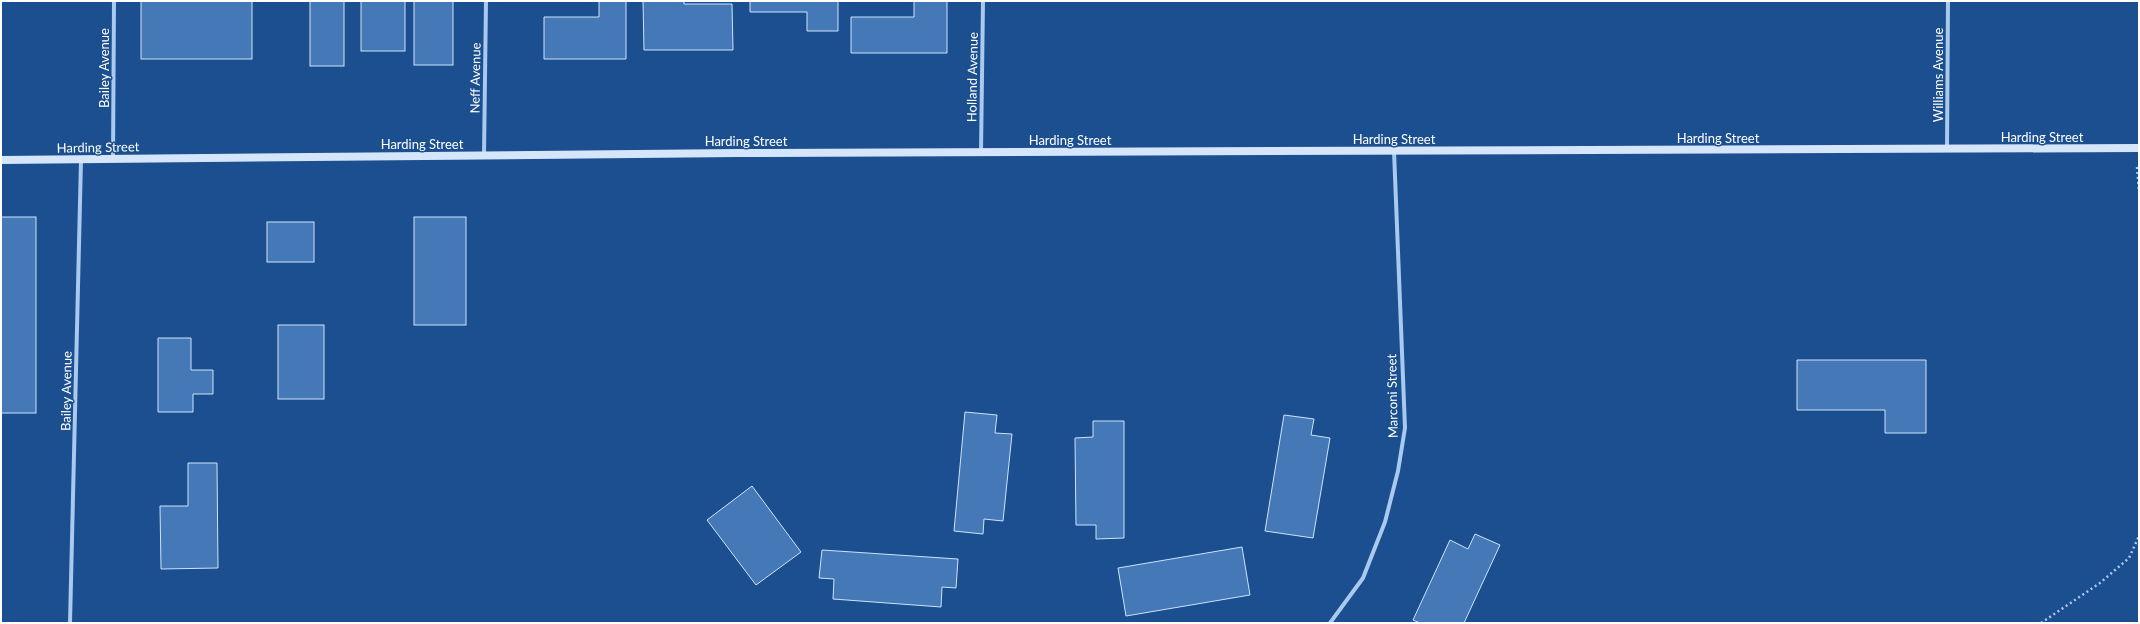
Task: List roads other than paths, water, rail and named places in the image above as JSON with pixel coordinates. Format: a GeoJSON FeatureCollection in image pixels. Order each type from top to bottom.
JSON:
{"type":"FeatureCollection","features":[{"type":"Feature","properties":{"kind":"street","name":"Bailey Avenue"},"geometry":{"type":"LineString","coordinates":[[114,1],[114,158]]}},
{"type":"Feature","properties":{"kind":"street","name":"Neff Avenue"},"geometry":{"type":"LineString","coordinates":[[484,156],[486,1]]}},
{"type":"Feature","properties":{"kind":"street","name":"Holland Avenue"},"geometry":{"type":"LineString","coordinates":[[981,152],[983,1]]}},
{"type":"Feature","properties":{"kind":"street","name":"Williams Avenue"},"geometry":{"type":"LineString","coordinates":[[1947,149],[1948,1]]}},
{"type":"Feature","properties":{"kind":"street","name":"Harding Street"},"geometry":{"type":"LineString","coordinates":[[1,160],[981,152],[2138,148]]}},
{"type":"Feature","properties":{"kind":"street","name":"Marconi Street"},"geometry":{"type":"LineString","coordinates":[[1330,623],[1363,578],[1385,522],[1405,428],[1394,151]]}},
{"type":"Feature","properties":{"kind":"street","name":"Bailey Avenue"},"geometry":{"type":"LineString","coordinates":[[70,623],[81,159]]}}]}
